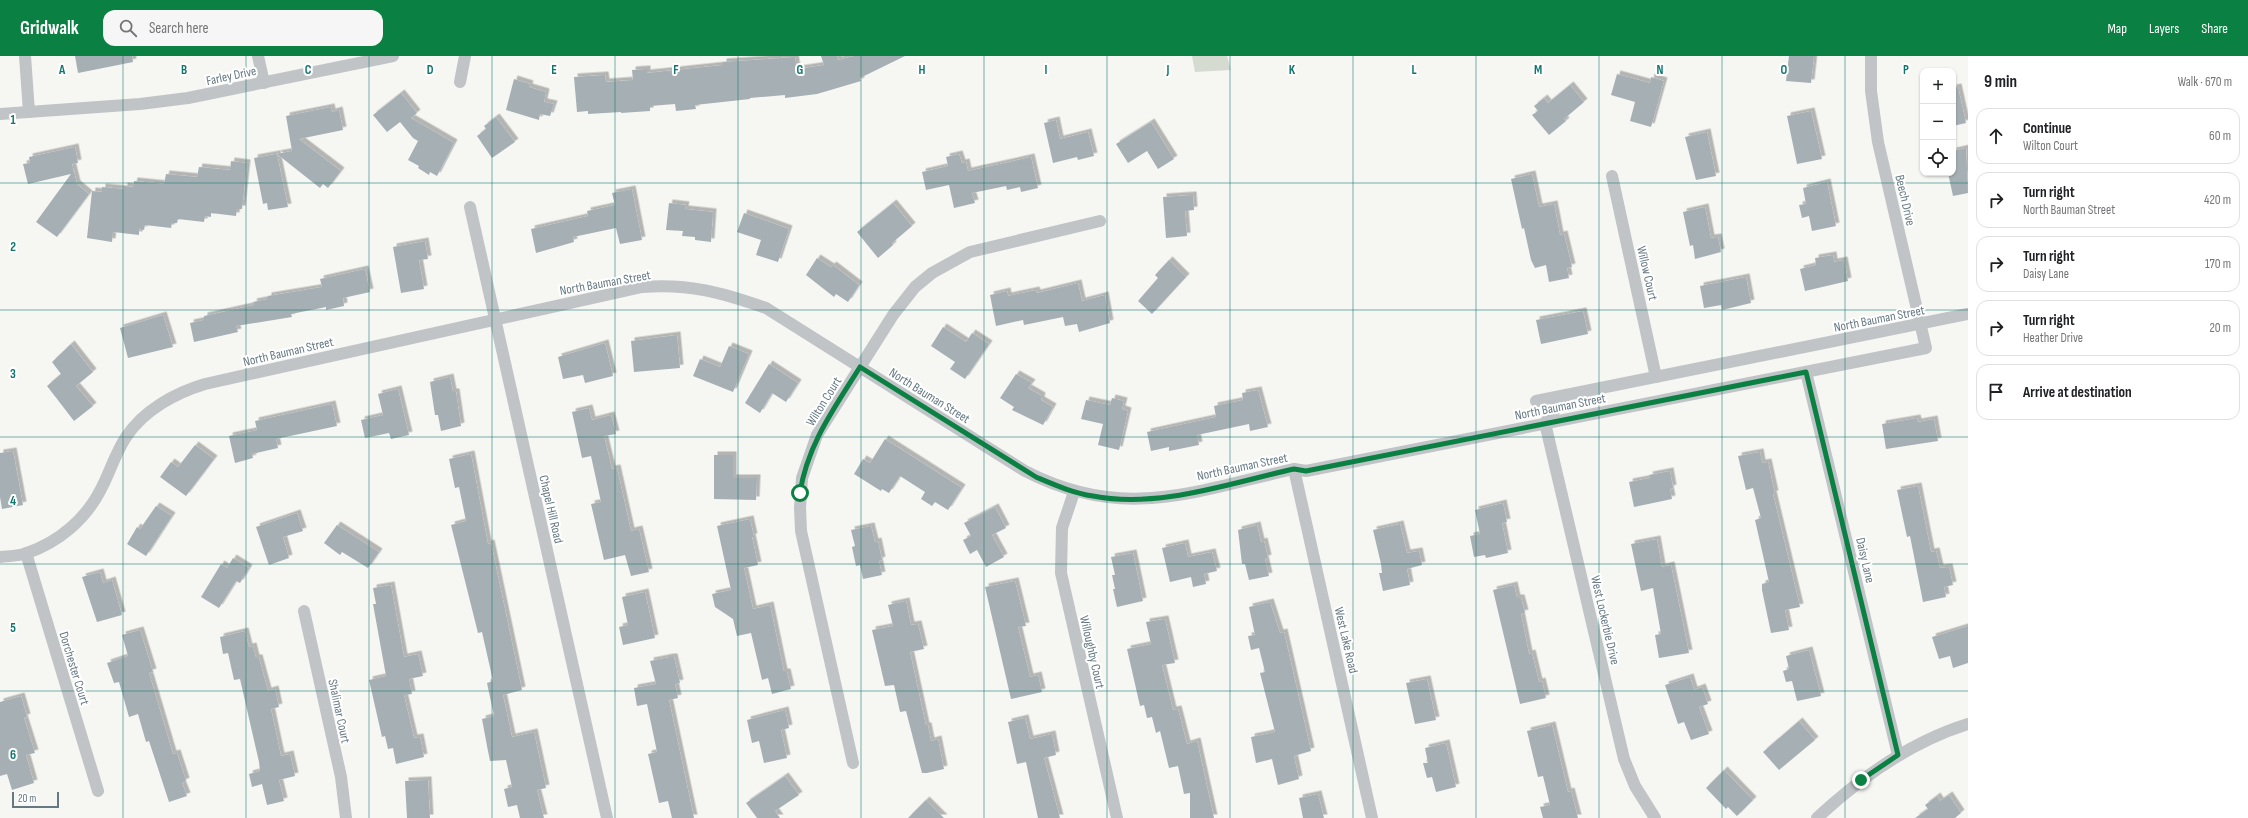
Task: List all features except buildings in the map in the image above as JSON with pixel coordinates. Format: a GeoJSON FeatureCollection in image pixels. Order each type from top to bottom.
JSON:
{"type":"FeatureCollection","features":[{"type":"Feature","properties":{"kind":"street"},"geometry":{"type":"LineString","coordinates":[[25,56],[29,112]]}},
{"type":"Feature","properties":{"kind":"street"},"geometry":{"type":"LineString","coordinates":[[258,56],[264,83]]}},
{"type":"Feature","properties":{"kind":"street","name":"Farley Drive"},"geometry":{"type":"LineString","coordinates":[[0,114],[163,102],[393,56]]}},
{"type":"Feature","properties":{"kind":"street"},"geometry":{"type":"LineString","coordinates":[[460,82],[465,56]]}},
{"type":"Feature","properties":{"kind":"street","name":"Beech Drive"},"geometry":{"type":"LineString","coordinates":[[1871,56],[1871,90],[1877,136],[1926,348]]}},
{"type":"Feature","properties":{"kind":"street","name":"Willow Court"},"geometry":{"type":"LineString","coordinates":[[1612,176],[1656,377]]}},
{"type":"Feature","properties":{"kind":"street","name":"Chapel Hill Road"},"geometry":{"type":"LineString","coordinates":[[470,206],[494,319],[607,818]]}},
{"type":"Feature","properties":{"kind":"street","name":"Wilton Court"},"geometry":{"type":"LineString","coordinates":[[853,763],[804,546],[800,508],[802,478],[811,449],[821,428],[893,315],[910,292],[932,273],[950,261],[977,249],[1100,221]]}},
{"type":"Feature","properties":{"kind":"street","name":"North Bauman Street"},"geometry":{"type":"LineString","coordinates":[[0,557],[26,554],[59,537],[86,512],[102,488],[112,461],[127,436],[147,414],[171,398],[205,384],[635,288],[664,286],[695,287],[731,295],[766,308],[1025,471],[1074,492],[1117,499],[1162,498],[1294,469],[1306,471],[1926,348]]}},
{"type":"Feature","properties":{"kind":"street","name":"North Bauman Street"},"geometry":{"type":"LineString","coordinates":[[1536,401],[1968,314]]}},
{"type":"Feature","properties":{"kind":"street","name":"Daisy Lane"},"geometry":{"type":"LineString","coordinates":[[1806,372],[1898,755]]}},
{"type":"Feature","properties":{"kind":"street"},"geometry":{"type":"LineString","coordinates":[[1544,423],[1566,395]]}},
{"type":"Feature","properties":{"kind":"street","name":"West Lockerbie Drive"},"geometry":{"type":"LineString","coordinates":[[1544,423],[1624,759],[1635,786],[1655,818]]}},
{"type":"Feature","properties":{"kind":"street","name":"West Lake Road"},"geometry":{"type":"LineString","coordinates":[[1294,469],[1372,818]]}},
{"type":"Feature","properties":{"kind":"street","name":"Willoughby Court"},"geometry":{"type":"LineString","coordinates":[[1074,492],[1062,528],[1061,573],[1117,818]]}},
{"type":"Feature","properties":{"kind":"street","name":"Dorchester Court"},"geometry":{"type":"LineString","coordinates":[[26,554],[98,791]]}},
{"type":"Feature","properties":{"kind":"street","name":"Shalimar Court"},"geometry":{"type":"LineString","coordinates":[[304,611],[341,777],[346,818]]}},
{"type":"Feature","properties":{"kind":"street"},"geometry":{"type":"LineString","coordinates":[[1817,818],[1854,785],[1898,755],[1932,738],[1968,724]]}},
{"type":"Feature","properties":{"kind":"shaded area"},"geometry":{"type":"Polygon","coordinates":[[[1192,56],[1227,56],[1231,70],[1195,72],[1192,56]]]}},
{"type":"Feature","properties":{"kind":"route"},"geometry":{"type":"LineString","coordinates":[[800,493],[802,478],[817,435],[860,367],[1036,477],[1068,490],[1095,497],[1125,500],[1162,498],[1294,469],[1306,471],[1806,372],[1898,755],[1861,780]]}}]}
